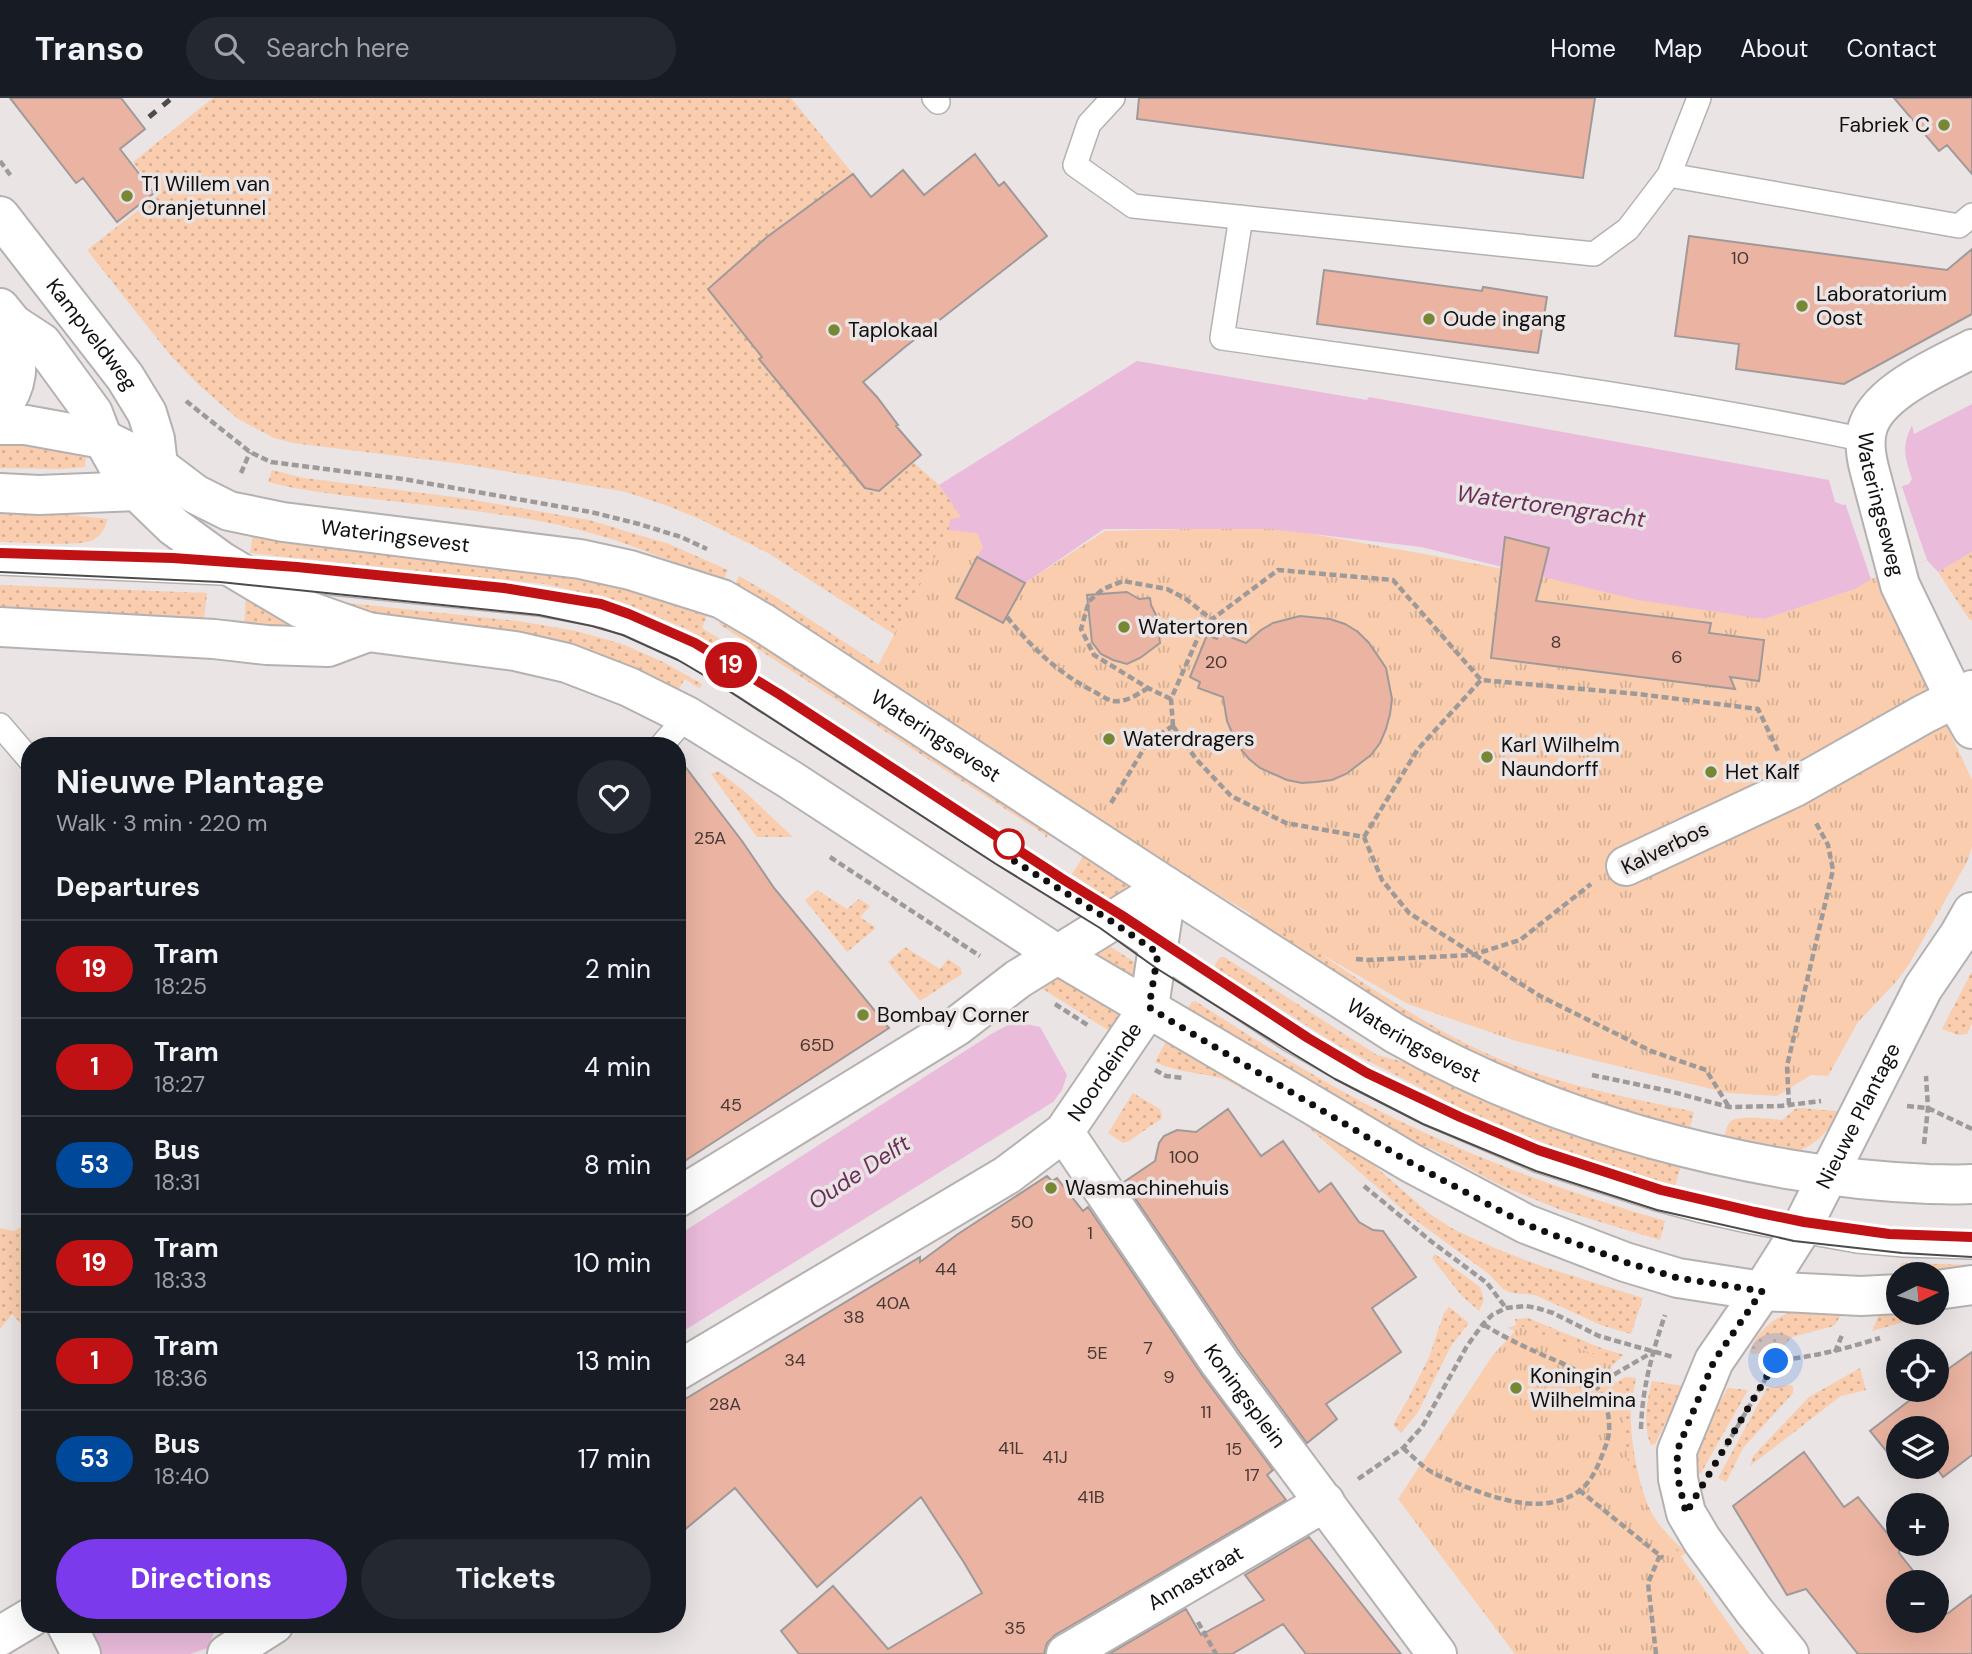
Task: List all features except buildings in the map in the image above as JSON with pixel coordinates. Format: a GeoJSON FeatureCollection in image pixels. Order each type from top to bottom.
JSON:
{"type":"FeatureCollection","features":[{"type":"Feature","properties":{"kind":"street","name":"Kampveldweg"},"geometry":{"type":"LineString","coordinates":[[0,216],[125,377],[148,413],[155,439],[148,479]]}},
{"type":"Feature","properties":{"kind":"street","name":"Kampveldweg"},"geometry":{"type":"LineString","coordinates":[[6,316],[42,343],[93,413],[103,439]]}},
{"type":"Feature","properties":{"kind":"street"},"geometry":{"type":"LineString","coordinates":[[0,409],[8,400],[17,377],[6,316]]}},
{"type":"Feature","properties":{"kind":"street","name":"Wateringseweg"},"geometry":{"type":"LineString","coordinates":[[1966,706],[1900,585],[1866,454],[1865,440],[1872,418],[1887,400],[1928,372],[1972,349]]}},
{"type":"Feature","properties":{"kind":"street","name":"Wateringsevest"},"geometry":{"type":"LineString","coordinates":[[0,425],[26,425],[103,439],[148,479],[173,526],[242,574],[300,608],[368,632],[515,651],[567,663],[629,687],[687,716],[1058,954],[1411,1163],[1525,1224],[1625,1262],[1678,1278],[1762,1291],[1886,1295]]}},
{"type":"Feature","properties":{"kind":"street","name":"Wateringsevest"},"geometry":{"type":"LineString","coordinates":[[148,479],[195,494],[229,511],[284,522],[580,559],[630,570],[722,599],[764,623],[1167,887],[1425,1051],[1563,1112],[1714,1156],[1867,1181],[1972,1184]]}},
{"type":"Feature","properties":{"kind":"street"},"geometry":{"type":"LineString","coordinates":[[0,492],[39,495],[148,479]]}},
{"type":"Feature","properties":{"kind":"street","name":"Wateringsevest"},"geometry":{"type":"LineString","coordinates":[[0,627],[328,647],[368,632]]}},
{"type":"Feature","properties":{"kind":"street","name":"Kalverbos"},"geometry":{"type":"LineString","coordinates":[[1626,866],[1795,787],[1924,714],[1966,706]]}},
{"type":"Feature","properties":{"kind":"street"},"geometry":{"type":"LineString","coordinates":[[686,1192],[957,1026],[1018,979],[1167,887]]}},
{"type":"Feature","properties":{"kind":"street","name":"Noordeinde"},"geometry":{"type":"LineString","coordinates":[[686,1365],[1007,1175],[1064,1132],[1149,1007],[1167,887]]}},
{"type":"Feature","properties":{"kind":"street","name":"Nieuwe Plantage"},"geometry":{"type":"LineString","coordinates":[[1789,1654],[1754,1611],[1686,1513],[1678,1479],[1677,1451],[1714,1361],[1800,1231],[1923,988],[1972,912]]}},
{"type":"Feature","properties":{"kind":"street","name":"Koningsplein"},"geometry":{"type":"LineString","coordinates":[[1064,1132],[1220,1363],[1437,1654]]}},
{"type":"Feature","properties":{"kind":"street"},"geometry":{"type":"LineString","coordinates":[[1950,1288],[1972,1285]]}},
{"type":"Feature","properties":{"kind":"street","name":"Annastraat"},"geometry":{"type":"LineString","coordinates":[[1066,1654],[1325,1502]]}},
{"type":"Feature","properties":{"kind":"street"},"geometry":{"type":"LineString","coordinates":[[0,1636],[21,1623]]}},
{"type":"Feature","properties":{"kind":"street"},"geometry":{"type":"LineString","coordinates":[[236,1652],[262,1633]]}},
{"type":"Feature","properties":{"kind":"lane"},"geometry":{"type":"LineString","coordinates":[[1113,98],[1089,124],[1075,165],[1133,206],[1594,254],[1628,229],[1669,175],[1699,98]]}},
{"type":"Feature","properties":{"kind":"lane"},"geometry":{"type":"LineString","coordinates":[[1669,175],[1959,226],[1972,215]]}},
{"type":"Feature","properties":{"kind":"lane"},"geometry":{"type":"LineString","coordinates":[[1241,217],[1222,338],[1620,395],[1803,426],[1865,440]]}},
{"type":"Feature","properties":{"kind":"lane"},"geometry":{"type":"LineString","coordinates":[[172,571],[173,526]]}},
{"type":"Feature","properties":{"kind":"lane","name":"Wateringsevest"},"geometry":{"type":"LineString","coordinates":[[0,563],[242,574],[539,604],[605,616],[649,632],[689,652],[748,688],[1111,921],[1290,1040],[1360,1079],[1472,1134],[1539,1161],[1657,1199],[1752,1223],[1857,1241],[1972,1247]]}},
{"type":"Feature","properties":{"kind":"lane"},"geometry":{"type":"LineString","coordinates":[[669,737],[687,716]]}},
{"type":"Feature","properties":{"kind":"lane"},"geometry":{"type":"LineString","coordinates":[[0,725],[21,750]]}},
{"type":"Feature","properties":{"kind":"path"},"geometry":{"type":"LineString","coordinates":[[1364,837],[1286,823],[1231,796],[1196,759],[1172,726],[1171,699],[1203,626],[1278,570],[1392,580],[1481,680],[1758,709],[1795,787],[1828,845],[1833,870],[1787,1066],[1789,1105]]}},
{"type":"Feature","properties":{"kind":"path"},"geometry":{"type":"LineString","coordinates":[[1171,699],[1094,655],[1081,629],[1089,601],[1103,589],[1123,581],[1167,589],[1186,599],[1212,619]]}},
{"type":"Feature","properties":{"kind":"path"},"geometry":{"type":"LineString","coordinates":[[1007,617],[1049,663],[1076,682],[1112,701],[1130,699],[1148,688]]}},
{"type":"Feature","properties":{"kind":"path"},"geometry":{"type":"LineString","coordinates":[[1364,837],[1418,749],[1481,680]]}},
{"type":"Feature","properties":{"kind":"path"},"geometry":{"type":"LineString","coordinates":[[1110,806],[1148,742],[1172,726]]}},
{"type":"Feature","properties":{"kind":"path"},"geometry":{"type":"LineString","coordinates":[[1364,837],[1382,880],[1409,913],[1540,996],[1638,1045],[1706,1070],[1730,1107]]}},
{"type":"Feature","properties":{"kind":"path","name":"Kalverbos"},"geometry":{"type":"LineString","coordinates":[[1368,960],[1472,954],[1520,940],[1589,886],[1626,866]]}},
{"type":"Feature","properties":{"kind":"path","name":"Wateringsevest"},"geometry":{"type":"LineString","coordinates":[[1368,960],[1373,967]]}},
{"type":"Feature","properties":{"kind":"path"},"geometry":{"type":"LineString","coordinates":[[1055,1005],[1099,1033]]}},
{"type":"Feature","properties":{"kind":"path"},"geometry":{"type":"LineString","coordinates":[[1591,1075],[1730,1107]]}},
{"type":"Feature","properties":{"kind":"path","name":"Nieuwe Plantage"},"geometry":{"type":"LineString","coordinates":[[1730,1107],[1821,1101]]}},
{"type":"Feature","properties":{"kind":"path"},"geometry":{"type":"LineString","coordinates":[[1928,1108],[1972,1129]]}},
{"type":"Feature","properties":{"kind":"path"},"geometry":{"type":"LineString","coordinates":[[1432,1242],[1487,1283],[1506,1308]]}},
{"type":"Feature","properties":{"kind":"path"},"geometry":{"type":"LineString","coordinates":[[1325,1502],[1403,1448],[1422,1427],[1467,1346],[1483,1324],[1492,1315],[1506,1308],[1537,1308],[1599,1336],[1652,1352],[1596,1385]]}},
{"type":"Feature","properties":{"kind":"path"},"geometry":{"type":"LineString","coordinates":[[1403,1448],[1428,1470],[1498,1498],[1531,1504],[1553,1502],[1579,1490],[1595,1470],[1608,1440],[1609,1415],[1596,1385],[1566,1364],[1502,1336],[1483,1324]]}},
{"type":"Feature","properties":{"kind":"path"},"geometry":{"type":"LineString","coordinates":[[1720,1456],[1776,1361],[1835,1352]]}},
{"type":"Feature","properties":{"kind":"path"},"geometry":{"type":"LineString","coordinates":[[1579,1490],[1672,1566],[1695,1563],[1711,1552]]}},
{"type":"Feature","properties":{"kind":"path"},"geometry":{"type":"LineString","coordinates":[[1656,1654],[1648,1583],[1660,1555]]}},
{"type":"Feature","properties":{"kind":"green space"},"geometry":{"type":"Polygon","coordinates":[[[213,98],[791,98],[853,174],[707,288],[865,488],[877,490],[913,462],[939,485],[962,518],[977,533],[983,547],[956,598],[1003,623],[993,698],[768,553],[668,506],[626,492],[463,464],[293,443],[274,438],[238,419],[171,356],[87,250],[158,195],[133,162],[213,98]]]}},
{"type":"Feature","properties":{"kind":"green space"},"geometry":{"type":"Polygon","coordinates":[[[0,438],[86,453],[85,467],[0,468],[0,438]]]}},
{"type":"Feature","properties":{"kind":"green space"},"geometry":{"type":"Polygon","coordinates":[[[272,470],[304,478],[462,498],[589,520],[669,544],[728,570],[721,585],[650,553],[576,529],[505,515],[289,487],[268,482],[272,470]]]}},
{"type":"Feature","properties":{"kind":"green space"},"geometry":{"type":"Polygon","coordinates":[[[0,510],[108,519],[99,536],[86,542],[0,542],[0,510]]]}},
{"type":"Feature","properties":{"kind":"green space"},"geometry":{"type":"Polygon","coordinates":[[[1273,527],[1764,619],[1855,589],[1876,573],[1972,780],[1972,846],[1968,860],[1908,966],[1858,1022],[1828,1076],[1811,1075],[1777,1096],[1728,1093],[1516,1041],[1408,1004],[1121,839],[873,675],[949,530],[977,533],[983,547],[956,598],[1003,623],[1025,583],[1105,531],[1273,527]]]}},
{"type":"Feature","properties":{"kind":"green space"},"geometry":{"type":"Polygon","coordinates":[[[254,528],[555,565],[709,610],[702,628],[726,643],[722,650],[689,630],[619,601],[544,584],[250,553],[254,528]]]}},
{"type":"Feature","properties":{"kind":"green space"},"geometry":{"type":"Polygon","coordinates":[[[1972,552],[1972,620],[1938,572],[1972,552]]]}},
{"type":"Feature","properties":{"kind":"green space"},"geometry":{"type":"Polygon","coordinates":[[[739,576],[774,596],[1075,793],[732,591],[739,576]]]}},
{"type":"Feature","properties":{"kind":"green space"},"geometry":{"type":"Polygon","coordinates":[[[0,585],[207,593],[204,620],[0,612],[0,585]]]}},
{"type":"Feature","properties":{"kind":"green space"},"geometry":{"type":"Polygon","coordinates":[[[246,594],[319,629],[244,628],[246,594]]]}},
{"type":"Feature","properties":{"kind":"green space"},"geometry":{"type":"Polygon","coordinates":[[[328,601],[518,621],[576,631],[622,644],[663,662],[702,684],[700,689],[685,679],[673,697],[404,629],[328,601]]]}},
{"type":"Feature","properties":{"kind":"green space"},"geometry":{"type":"Polygon","coordinates":[[[723,616],[1055,824],[1046,838],[1044,834],[719,624],[723,616]]]}},
{"type":"Feature","properties":{"kind":"green space"},"geometry":{"type":"Polygon","coordinates":[[[718,771],[744,791],[793,837],[757,837],[711,774],[718,771]]]}},
{"type":"Feature","properties":{"kind":"green space"},"geometry":{"type":"Polygon","coordinates":[[[1088,849],[1119,872],[1128,891],[1112,901],[1072,874],[1088,849]]]}},
{"type":"Feature","properties":{"kind":"green space"},"geometry":{"type":"Polygon","coordinates":[[[817,890],[847,909],[859,899],[870,906],[860,917],[876,928],[847,952],[805,900],[817,890]]]}},
{"type":"Feature","properties":{"kind":"green space"},"geometry":{"type":"Polygon","coordinates":[[[1253,912],[1260,913],[1429,1024],[1501,1060],[1577,1085],[1694,1112],[1688,1137],[1459,1056],[1245,921],[1253,912]]]}},
{"type":"Feature","properties":{"kind":"green space"},"geometry":{"type":"Polygon","coordinates":[[[1108,945],[1142,967],[1136,987],[1086,958],[1108,945]]]}},
{"type":"Feature","properties":{"kind":"green space"},"geometry":{"type":"Polygon","coordinates":[[[905,947],[940,969],[948,959],[961,968],[962,974],[920,1001],[888,962],[905,947]]]}},
{"type":"Feature","properties":{"kind":"green space"},"geometry":{"type":"Polygon","coordinates":[[[1220,957],[1224,957],[1377,1055],[1452,1075],[1683,1159],[1675,1186],[1554,1147],[1464,1110],[1339,1046],[1216,968],[1220,957]]]}},
{"type":"Feature","properties":{"kind":"green space"},"geometry":{"type":"Polygon","coordinates":[[[1065,971],[1127,1006],[1111,1032],[1043,989],[1044,985],[1065,971]]]}},
{"type":"Feature","properties":{"kind":"green space"},"geometry":{"type":"Polygon","coordinates":[[[1972,971],[1972,1023],[1967,1034],[1958,1035],[1942,1029],[1972,971]]]}},
{"type":"Feature","properties":{"kind":"green space"},"geometry":{"type":"Polygon","coordinates":[[[1195,1001],[1320,1079],[1400,1121],[1512,1170],[1665,1221],[1660,1240],[1561,1210],[1502,1186],[1432,1149],[1375,1132],[1184,1013],[1195,1001]]]}},
{"type":"Feature","properties":{"kind":"green space"},"geometry":{"type":"Polygon","coordinates":[[[1170,1034],[1364,1157],[1430,1214],[1453,1229],[1541,1266],[1643,1298],[1631,1334],[1601,1325],[1535,1295],[1512,1293],[1503,1289],[1489,1274],[1410,1216],[1300,1120],[1226,1080],[1155,1062],[1170,1034]]]}},
{"type":"Feature","properties":{"kind":"green space"},"geometry":{"type":"Polygon","coordinates":[[[1133,1093],[1160,1109],[1162,1116],[1123,1143],[1108,1133],[1133,1093]]]}},
{"type":"Feature","properties":{"kind":"green space"},"geometry":{"type":"Polygon","coordinates":[[[1800,1108],[1836,1111],[1838,1114],[1824,1134],[1804,1149],[1782,1153],[1723,1142],[1728,1125],[1735,1119],[1782,1120],[1800,1108]]]}},
{"type":"Feature","properties":{"kind":"green space"},"geometry":{"type":"Polygon","coordinates":[[[21,1227],[21,1324],[12,1314],[0,1329],[0,1228],[14,1231],[21,1227]]]}},
{"type":"Feature","properties":{"kind":"green space"},"geometry":{"type":"Polygon","coordinates":[[[1435,1254],[1480,1287],[1484,1300],[1479,1311],[1461,1295],[1432,1258],[1435,1254]]]}},
{"type":"Feature","properties":{"kind":"green space"},"geometry":{"type":"Polygon","coordinates":[[[1950,1264],[1972,1265],[1972,1274],[1950,1274],[1950,1264]]]}},
{"type":"Feature","properties":{"kind":"green space"},"geometry":{"type":"Polygon","coordinates":[[[1883,1305],[1886,1306],[1886,1325],[1893,1325],[1872,1331],[1883,1305]]]}},
{"type":"Feature","properties":{"kind":"green space"},"geometry":{"type":"Polygon","coordinates":[[[1449,1307],[1469,1323],[1451,1346],[1418,1412],[1401,1433],[1393,1425],[1429,1357],[1444,1313],[1449,1307]]]}},
{"type":"Feature","properties":{"kind":"green space"},"geometry":{"type":"Polygon","coordinates":[[[1798,1309],[1843,1312],[1834,1326],[1792,1337],[1779,1351],[1752,1354],[1750,1351],[1753,1343],[1762,1330],[1798,1309]]]}},
{"type":"Feature","properties":{"kind":"green space"},"geometry":{"type":"Polygon","coordinates":[[[1528,1318],[1624,1355],[1607,1370],[1585,1365],[1508,1328],[1516,1325],[1515,1319],[1528,1318]]]}},
{"type":"Feature","properties":{"kind":"green space"},"geometry":{"type":"Polygon","coordinates":[[[1520,1326],[1609,1360],[1622,1405],[1628,1463],[1639,1482],[1649,1511],[1750,1654],[1515,1654],[1398,1499],[1493,1355],[1520,1326]]]}},
{"type":"Feature","properties":{"kind":"green space"},"geometry":{"type":"Polygon","coordinates":[[[1860,1368],[1866,1390],[1841,1396],[1750,1466],[1754,1455],[1809,1397],[1860,1368]]]}},
{"type":"Feature","properties":{"kind":"green space"},"geometry":{"type":"Polygon","coordinates":[[[1625,1377],[1636,1378],[1631,1427],[1640,1482],[1654,1517],[1686,1553],[1678,1558],[1600,1474],[1614,1384],[1625,1377]]]}},
{"type":"Feature","properties":{"kind":"green space"},"geometry":{"type":"Polygon","coordinates":[[[1652,1381],[1684,1386],[1655,1444],[1651,1445],[1646,1422],[1652,1381]]]}},
{"type":"Feature","properties":{"kind":"green space"},"geometry":{"type":"Polygon","coordinates":[[[1793,1386],[1793,1393],[1743,1448],[1726,1482],[1718,1478],[1767,1388],[1793,1386]]]}},
{"type":"Feature","properties":{"kind":"green space"},"geometry":{"type":"Polygon","coordinates":[[[1728,1388],[1748,1390],[1701,1473],[1697,1474],[1696,1462],[1701,1440],[1710,1418],[1728,1388]]]}},
{"type":"Feature","properties":{"kind":"water","name":"Watertorengracht"},"geometry":{"type":"Polygon","coordinates":[[[1137,361],[1367,400],[1369,397],[1829,480],[1835,502],[1843,505],[1909,484],[1912,479],[1905,446],[1912,425],[1914,434],[1972,404],[1972,552],[1938,572],[1927,560],[1871,579],[1855,589],[1764,619],[1638,600],[1421,547],[1271,529],[1104,529],[1025,583],[977,557],[983,547],[977,533],[949,530],[950,519],[961,517],[939,485],[1137,361]]]}},
{"type":"Feature","properties":{"kind":"water","name":"Oude Delft"},"geometry":{"type":"Polygon","coordinates":[[[1026,1024],[1040,1027],[1067,1075],[1062,1090],[1053,1102],[686,1329],[686,1230],[1008,1025],[1026,1024]]]}},
{"type":"Feature","properties":{"kind":"water"},"geometry":{"type":"Polygon","coordinates":[[[214,1633],[208,1648],[190,1654],[100,1654],[91,1635],[214,1633]]]}},
{"type":"Feature","properties":{"kind":"pier"},"geometry":{"type":"Polygon","coordinates":[[[1901,484],[1927,560],[1871,579],[1845,503],[1901,484]]]}},
{"type":"Feature","properties":{"kind":"tram line"},"geometry":{"type":"LineString","coordinates":[[0,553],[173,558],[276,565],[504,588],[601,604],[695,643],[779,694],[1308,1038],[1367,1073],[1460,1117],[1538,1150],[1661,1190],[1804,1222],[1889,1234],[1972,1237]]}},
{"type":"Feature","properties":{"kind":"tram line","name":"19"},"geometry":{"type":"LineString","coordinates":[[0,553],[173,558],[297,567],[504,588],[601,604],[656,624],[695,643],[779,694],[1308,1038],[1367,1073],[1460,1117],[1538,1150],[1661,1190],[1804,1222],[1889,1234],[1972,1237]]}},
{"type":"Feature","properties":{"kind":"tram line"},"geometry":{"type":"LineString","coordinates":[[0,572],[220,582],[539,615],[623,635],[678,660],[712,680],[1292,1053],[1335,1079],[1423,1124],[1536,1171],[1657,1210],[1794,1241],[1902,1253],[1972,1257]]}},
{"type":"Feature","properties":{"kind":"railway"},"geometry":{"type":"LineString","coordinates":[[149,117],[172,98]]}},
{"type":"Feature","properties":{"kind":"place","name":"Fabriek C"},"geometry":{"type":"Point","coordinates":[1944,125]}},
{"type":"Feature","properties":{"kind":"place","name":"T1 Willem van Oranjetunnel"},"geometry":{"type":"Point","coordinates":[127,196]}},
{"type":"Feature","properties":{"kind":"place","name":"Laboratorium Oost"},"geometry":{"type":"Point","coordinates":[1802,306]}},
{"type":"Feature","properties":{"kind":"place","name":"Oude ingang"},"geometry":{"type":"Point","coordinates":[1429,319]}},
{"type":"Feature","properties":{"kind":"place","name":"Taplokaal"},"geometry":{"type":"Point","coordinates":[834,330]}},
{"type":"Feature","properties":{"kind":"place","name":"Watertoren"},"geometry":{"type":"Point","coordinates":[1124,627]}},
{"type":"Feature","properties":{"kind":"place","name":"Waterdragers"},"geometry":{"type":"Point","coordinates":[1109,739]}},
{"type":"Feature","properties":{"kind":"place","name":"Karl Wilhelm Naundorff"},"geometry":{"type":"Point","coordinates":[1487,757]}},
{"type":"Feature","properties":{"kind":"place","name":"Het Kalf"},"geometry":{"type":"Point","coordinates":[1711,772]}},
{"type":"Feature","properties":{"kind":"place","name":"Bombay Corner"},"geometry":{"type":"Point","coordinates":[863,1015]}},
{"type":"Feature","properties":{"kind":"place","name":"Wasmachinehuis"},"geometry":{"type":"Point","coordinates":[1051,1188]}},
{"type":"Feature","properties":{"kind":"place","name":"Koningin Wilhelmina"},"geometry":{"type":"Point","coordinates":[1516,1388]}},
{"type":"Feature","properties":{"kind":"route"},"geometry":{"type":"LineString","coordinates":[[1009,844],[1003,854],[1158,953],[1149,1007],[1171,1021],[1411,1163],[1525,1224],[1625,1262],[1678,1278],[1762,1291],[1714,1361],[1677,1451],[1678,1479],[1686,1513],[1776,1361]]}}]}
